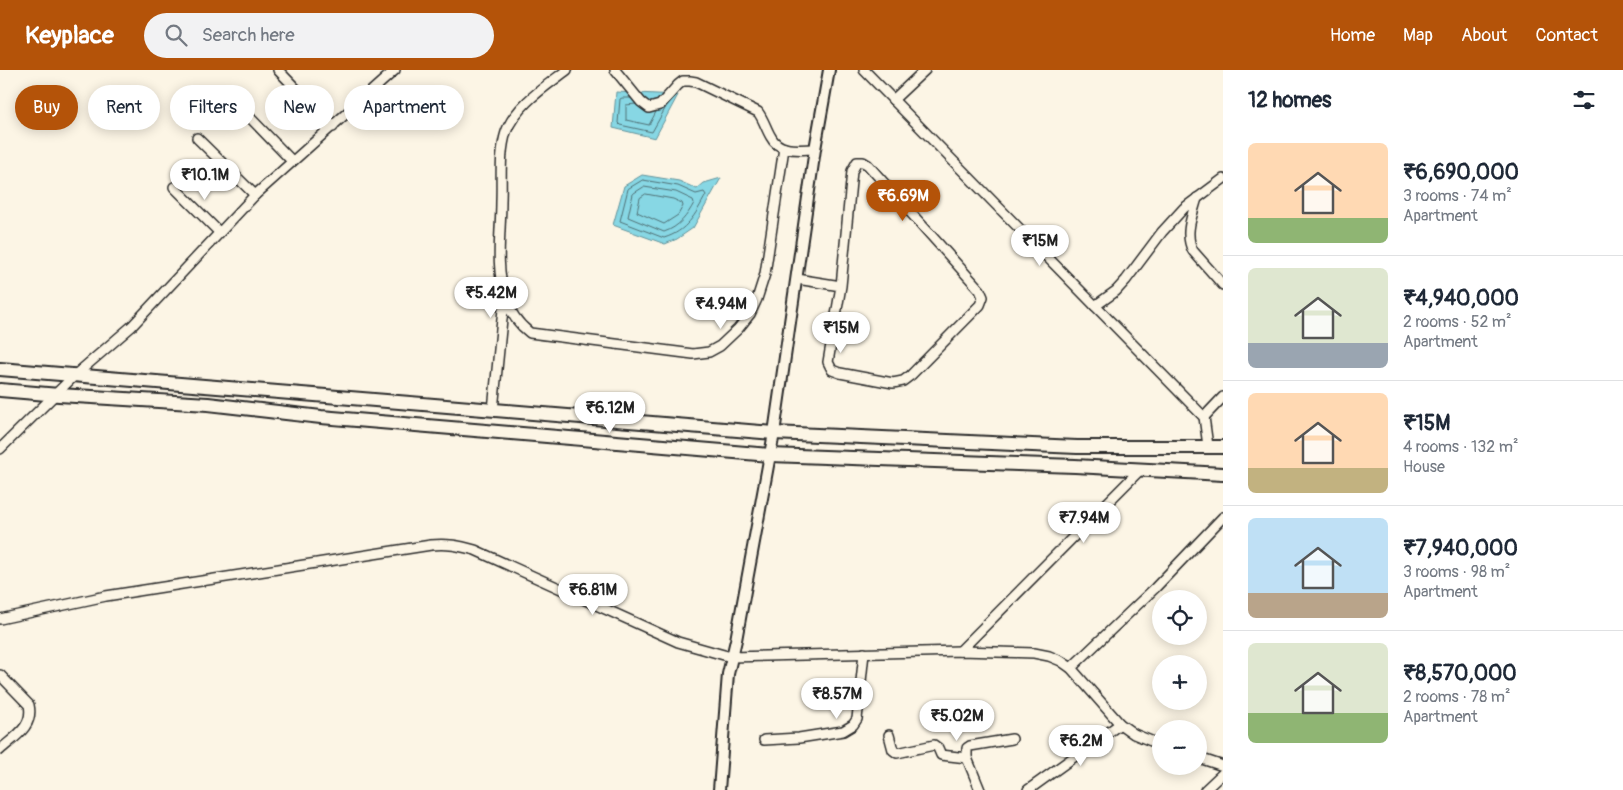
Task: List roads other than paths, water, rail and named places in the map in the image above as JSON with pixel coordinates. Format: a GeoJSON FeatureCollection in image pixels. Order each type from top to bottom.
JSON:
{"type":"FeatureCollection","features":[{"type":"Feature","properties":{"kind":"main road"},"geometry":{"type":"LineString","coordinates":[[0,369],[774,433],[1077,447],[1223,447]]}},
{"type":"Feature","properties":{"kind":"main road"},"geometry":{"type":"LineString","coordinates":[[0,390],[208,404],[321,417],[770,455],[1141,469],[1223,474]]}},
{"type":"Feature","properties":{"kind":"street"},"geometry":{"type":"LineString","coordinates":[[278,70],[293,85]]}},
{"type":"Feature","properties":{"kind":"street"},"geometry":{"type":"LineString","coordinates":[[334,125],[395,70]]}},
{"type":"Feature","properties":{"kind":"street"},"geometry":{"type":"LineString","coordinates":[[567,70],[531,98],[517,114],[507,132],[502,157],[500,273],[505,296],[511,311],[519,324],[530,332],[693,354],[709,352],[720,346],[738,329],[750,314],[765,274],[784,148]]}},
{"type":"Feature","properties":{"kind":"street"},"geometry":{"type":"LineString","coordinates":[[615,70],[641,102],[649,108],[660,105],[683,81],[696,82],[758,112],[771,139],[777,145],[784,148],[815,149]]}},
{"type":"Feature","properties":{"kind":"street"},"geometry":{"type":"LineString","coordinates":[[719,790],[728,674],[774,433],[828,70]]}},
{"type":"Feature","properties":{"kind":"street"},"geometry":{"type":"LineString","coordinates":[[864,70],[1204,417],[1208,446]]}},
{"type":"Feature","properties":{"kind":"street"},"geometry":{"type":"LineString","coordinates":[[894,100],[925,70]]}},
{"type":"Feature","properties":{"kind":"street"},"geometry":{"type":"LineString","coordinates":[[255,122],[292,160]]}},
{"type":"Feature","properties":{"kind":"street"},"geometry":{"type":"LineString","coordinates":[[0,449],[74,376],[132,326],[256,195],[292,160],[328,130]]}},
{"type":"Feature","properties":{"kind":"street"},"geometry":{"type":"LineString","coordinates":[[197,138],[256,195]]}},
{"type":"Feature","properties":{"kind":"street"},"geometry":{"type":"LineString","coordinates":[[858,162],[863,162],[868,164],[980,290],[983,296],[980,304],[911,375],[903,381],[893,383],[832,370],[828,362],[840,286],[852,171],[858,162]]}},
{"type":"Feature","properties":{"kind":"street"},"geometry":{"type":"LineString","coordinates":[[1095,306],[1116,291],[1172,220],[1196,198],[1223,178]]}},
{"type":"Feature","properties":{"kind":"street"},"geometry":{"type":"LineString","coordinates":[[174,187],[219,232]]}},
{"type":"Feature","properties":{"kind":"street"},"geometry":{"type":"LineString","coordinates":[[1196,198],[1188,229],[1189,245],[1192,251],[1223,285]]}},
{"type":"Feature","properties":{"kind":"street"},"geometry":{"type":"LineString","coordinates":[[797,279],[840,286]]}},
{"type":"Feature","properties":{"kind":"street"},"geometry":{"type":"LineString","coordinates":[[493,410],[505,296]]}},
{"type":"Feature","properties":{"kind":"street"},"geometry":{"type":"LineString","coordinates":[[1204,417],[1223,397]]}},
{"type":"Feature","properties":{"kind":"street"},"geometry":{"type":"LineString","coordinates":[[960,651],[1141,469]]}},
{"type":"Feature","properties":{"kind":"street"},"geometry":{"type":"LineString","coordinates":[[1071,668],[1155,588],[1223,517]]}},
{"type":"Feature","properties":{"kind":"street"},"geometry":{"type":"LineString","coordinates":[[0,619],[106,596],[442,543],[475,550],[678,642],[731,657],[960,651],[1034,653],[1049,656],[1071,668],[1120,724],[1134,734],[1152,741]]}},
{"type":"Feature","properties":{"kind":"street"},"geometry":{"type":"LineString","coordinates":[[764,740],[798,738],[843,731],[853,725],[857,719],[864,653]]}},
{"type":"Feature","properties":{"kind":"street"},"geometry":{"type":"LineString","coordinates":[[0,675],[29,705],[30,720],[0,750]]}},
{"type":"Feature","properties":{"kind":"street"},"geometry":{"type":"LineString","coordinates":[[1028,790],[1120,724]]}},
{"type":"Feature","properties":{"kind":"street"},"geometry":{"type":"LineString","coordinates":[[889,735],[893,750],[897,753],[934,745],[938,748],[941,755],[967,758]]}},
{"type":"Feature","properties":{"kind":"street"},"geometry":{"type":"LineString","coordinates":[[980,790],[967,758],[967,748],[1012,739]]}},
{"type":"Feature","properties":{"kind":"street"},"geometry":{"type":"LineString","coordinates":[[1207,761],[1223,766]]}},
{"type":"Feature","properties":{"kind":"street"},"geometry":{"type":"LineString","coordinates":[[1205,790],[1223,773]]}},
{"type":"Feature","properties":{"kind":"water"},"geometry":{"type":"Polygon","coordinates":[[[616,92],[678,95],[655,138],[613,128],[616,92]]]}},
{"type":"Feature","properties":{"kind":"water"},"geometry":{"type":"Polygon","coordinates":[[[642,175],[679,181],[697,189],[704,183],[721,178],[693,228],[677,239],[665,244],[613,225],[624,186],[642,175]]]}}]}
